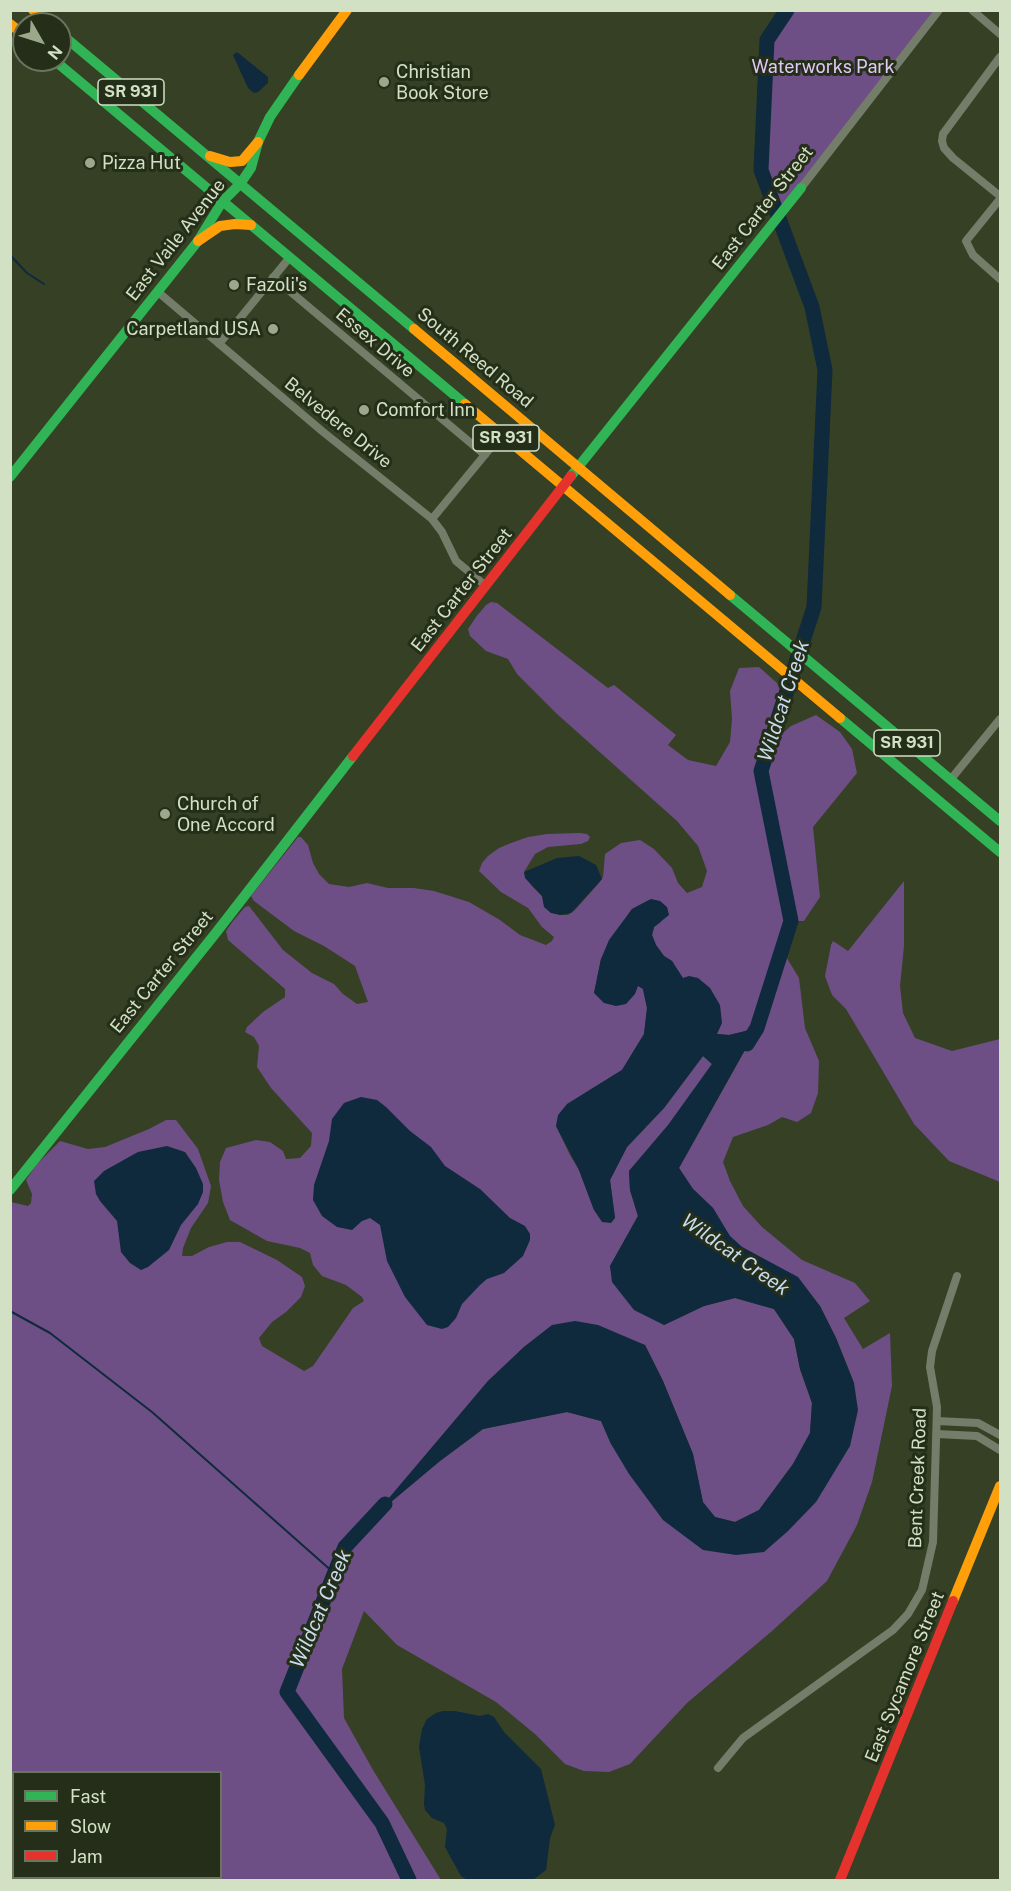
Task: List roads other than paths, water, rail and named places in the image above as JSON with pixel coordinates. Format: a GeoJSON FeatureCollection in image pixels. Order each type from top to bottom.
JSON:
{"type":"FeatureCollection","features":[{"type":"Feature","properties":{"kind":"main road","name":"East Vaile Avenue"},"geometry":{"type":"LineString","coordinates":[[10,477],[198,241],[222,202],[240,184],[250,168],[258,142],[284,95],[347,10]]}},
{"type":"Feature","properties":{"kind":"main road","name":"South Reed Road"},"geometry":{"type":"LineString","coordinates":[[72,43],[951,779]]}},
{"type":"Feature","properties":{"kind":"main road","name":"SR 931"},"geometry":{"type":"LineString","coordinates":[[68,72],[1000,852]]}},
{"type":"Feature","properties":{"kind":"main road"},"geometry":{"type":"LineString","coordinates":[[201,151],[230,162],[242,161],[258,142]]}},
{"type":"Feature","properties":{"kind":"main road","name":"East Carter Street"},"geometry":{"type":"LineString","coordinates":[[10,1190],[215,934],[563,486],[801,188]]}},
{"type":"Feature","properties":{"kind":"main road"},"geometry":{"type":"LineString","coordinates":[[198,241],[220,226],[251,225]]}},
{"type":"Feature","properties":{"kind":"main road","name":"SR 931"},"geometry":{"type":"LineString","coordinates":[[951,779],[1000,821]]}},
{"type":"Feature","properties":{"kind":"main road","name":"East Sycamore Street"},"geometry":{"type":"LineString","coordinates":[[840,1881],[1000,1486]]}},
{"type":"Feature","properties":{"kind":"street","name":"East Carter Street"},"geometry":{"type":"LineString","coordinates":[[801,188],[939,10]]}},
{"type":"Feature","properties":{"kind":"street"},"geometry":{"type":"LineString","coordinates":[[972,10],[1000,34]]}},
{"type":"Feature","properties":{"kind":"street"},"geometry":{"type":"LineString","coordinates":[[1000,57],[943,134],[944,148],[1000,198],[966,241],[973,255],[1000,279]]}},
{"type":"Feature","properties":{"kind":"street"},"geometry":{"type":"LineString","coordinates":[[219,344],[290,257]]}},
{"type":"Feature","properties":{"kind":"street","name":"Essex Drive"},"geometry":{"type":"LineString","coordinates":[[273,277],[484,454]]}},
{"type":"Feature","properties":{"kind":"street","name":"Belvedere Drive"},"geometry":{"type":"LineString","coordinates":[[158,292],[432,519],[442,532],[456,561],[486,586]]}},
{"type":"Feature","properties":{"kind":"street"},"geometry":{"type":"LineString","coordinates":[[432,519],[501,434]]}},
{"type":"Feature","properties":{"kind":"street"},"geometry":{"type":"LineString","coordinates":[[951,779],[1000,719]]}},
{"type":"Feature","properties":{"kind":"street","name":"Bent Creek Road"},"geometry":{"type":"LineString","coordinates":[[718,1768],[742,1738],[893,1630],[908,1614],[922,1590],[933,1542],[937,1407],[930,1367],[932,1351],[957,1276]]}},
{"type":"Feature","properties":{"kind":"street"},"geometry":{"type":"LineString","coordinates":[[937,1421],[978,1423],[1000,1435]]}},
{"type":"Feature","properties":{"kind":"street"},"geometry":{"type":"LineString","coordinates":[[936,1434],[977,1436],[1000,1450]]}},
{"type":"Feature","properties":{"kind":"water"},"geometry":{"type":"Polygon","coordinates":[[[237,52],[268,77],[268,83],[258,92],[254,93],[248,88],[233,55],[237,52]]]}},
{"type":"Feature","properties":{"kind":"water"},"geometry":{"type":"Polygon","coordinates":[[[579,856],[596,865],[602,879],[571,913],[560,915],[551,913],[544,907],[542,896],[525,878],[524,872],[557,858],[579,856]]]}},
{"type":"Feature","properties":{"kind":"water"},"geometry":{"type":"Polygon","coordinates":[[[651,899],[660,901],[667,907],[669,915],[654,927],[652,935],[656,945],[664,956],[672,961],[683,978],[689,976],[698,978],[710,988],[720,1005],[722,1023],[717,1034],[729,1035],[757,1028],[679,1168],[693,1189],[713,1208],[730,1236],[742,1247],[798,1277],[820,1306],[854,1383],[858,1410],[850,1446],[816,1502],[764,1552],[736,1555],[703,1550],[663,1520],[629,1474],[611,1444],[601,1421],[567,1412],[483,1429],[440,1461],[372,1518],[488,1381],[524,1347],[552,1325],[575,1321],[598,1325],[645,1345],[663,1381],[693,1454],[703,1502],[715,1517],[735,1522],[759,1510],[793,1464],[810,1433],[812,1403],[800,1369],[794,1339],[774,1309],[735,1298],[704,1306],[664,1325],[634,1310],[612,1282],[610,1266],[638,1216],[630,1190],[629,1171],[668,1125],[712,1064],[703,1056],[664,1108],[627,1147],[610,1180],[615,1218],[611,1223],[602,1222],[594,1210],[579,1170],[556,1126],[558,1115],[567,1104],[622,1070],[644,1034],[647,1008],[643,989],[638,986],[635,994],[626,1004],[616,1006],[604,1003],[594,993],[601,959],[609,940],[632,909],[651,899]]]}},
{"type":"Feature","properties":{"kind":"water"},"geometry":{"type":"Polygon","coordinates":[[[361,1097],[377,1100],[386,1107],[410,1131],[431,1147],[445,1166],[480,1189],[510,1218],[525,1226],[530,1234],[530,1240],[523,1256],[504,1273],[487,1279],[480,1285],[462,1304],[456,1318],[448,1327],[442,1329],[427,1325],[405,1297],[387,1261],[380,1225],[370,1218],[362,1221],[352,1230],[337,1227],[322,1216],[313,1200],[314,1185],[329,1141],[332,1119],[344,1103],[361,1097]]]}},
{"type":"Feature","properties":{"kind":"water"},"geometry":{"type":"Polygon","coordinates":[[[167,1146],[185,1152],[196,1168],[203,1184],[203,1192],[198,1204],[181,1225],[169,1250],[141,1270],[130,1263],[121,1252],[117,1221],[100,1201],[96,1194],[94,1181],[104,1171],[138,1152],[167,1146]]]}},
{"type":"Feature","properties":{"kind":"water"},"geometry":{"type":"Polygon","coordinates":[[[443,1711],[480,1716],[488,1714],[494,1717],[504,1732],[541,1769],[555,1825],[550,1838],[546,1870],[533,1880],[467,1880],[461,1876],[445,1847],[447,1829],[444,1823],[432,1818],[425,1810],[425,1785],[419,1747],[422,1729],[427,1719],[443,1711]]]}},
{"type":"Feature","properties":{"kind":"waterway","name":"Wildcat Creek"},"geometry":{"type":"LineString","coordinates":[[747,1044],[757,1028],[791,921],[761,771],[814,607],[825,370],[812,307],[761,170],[767,40],[787,10]]}},
{"type":"Feature","properties":{"kind":"waterway"},"geometry":{"type":"LineString","coordinates":[[10,255],[27,273],[44,284]]}},
{"type":"Feature","properties":{"kind":"waterway"},"geometry":{"type":"LineString","coordinates":[[10,1311],[50,1333],[152,1412],[334,1573]]}},
{"type":"Feature","properties":{"kind":"waterway","name":"Wildcat Creek"},"geometry":{"type":"LineString","coordinates":[[385,1504],[345,1547],[287,1692],[382,1823],[409,1880]]}},
{"type":"Feature","properties":{"kind":"place","name":"Christian Book Store"},"geometry":{"type":"Point","coordinates":[384,82]}},
{"type":"Feature","properties":{"kind":"place","name":"Pizza Hut"},"geometry":{"type":"Point","coordinates":[90,163]}},
{"type":"Feature","properties":{"kind":"place","name":"Fazoli's"},"geometry":{"type":"Point","coordinates":[234,285]}},
{"type":"Feature","properties":{"kind":"place","name":"Carpetland USA"},"geometry":{"type":"Point","coordinates":[273,329]}},
{"type":"Feature","properties":{"kind":"place","name":"Comfort Inn"},"geometry":{"type":"Point","coordinates":[364,410]}},
{"type":"Feature","properties":{"kind":"place","name":"Church of One Accord"},"geometry":{"type":"Point","coordinates":[165,814]}},
{"type":"Feature","properties":{"kind":"park label","name":"Waterworks Park"},"geometry":{"type":"Point","coordinates":[823,67]}}]}
